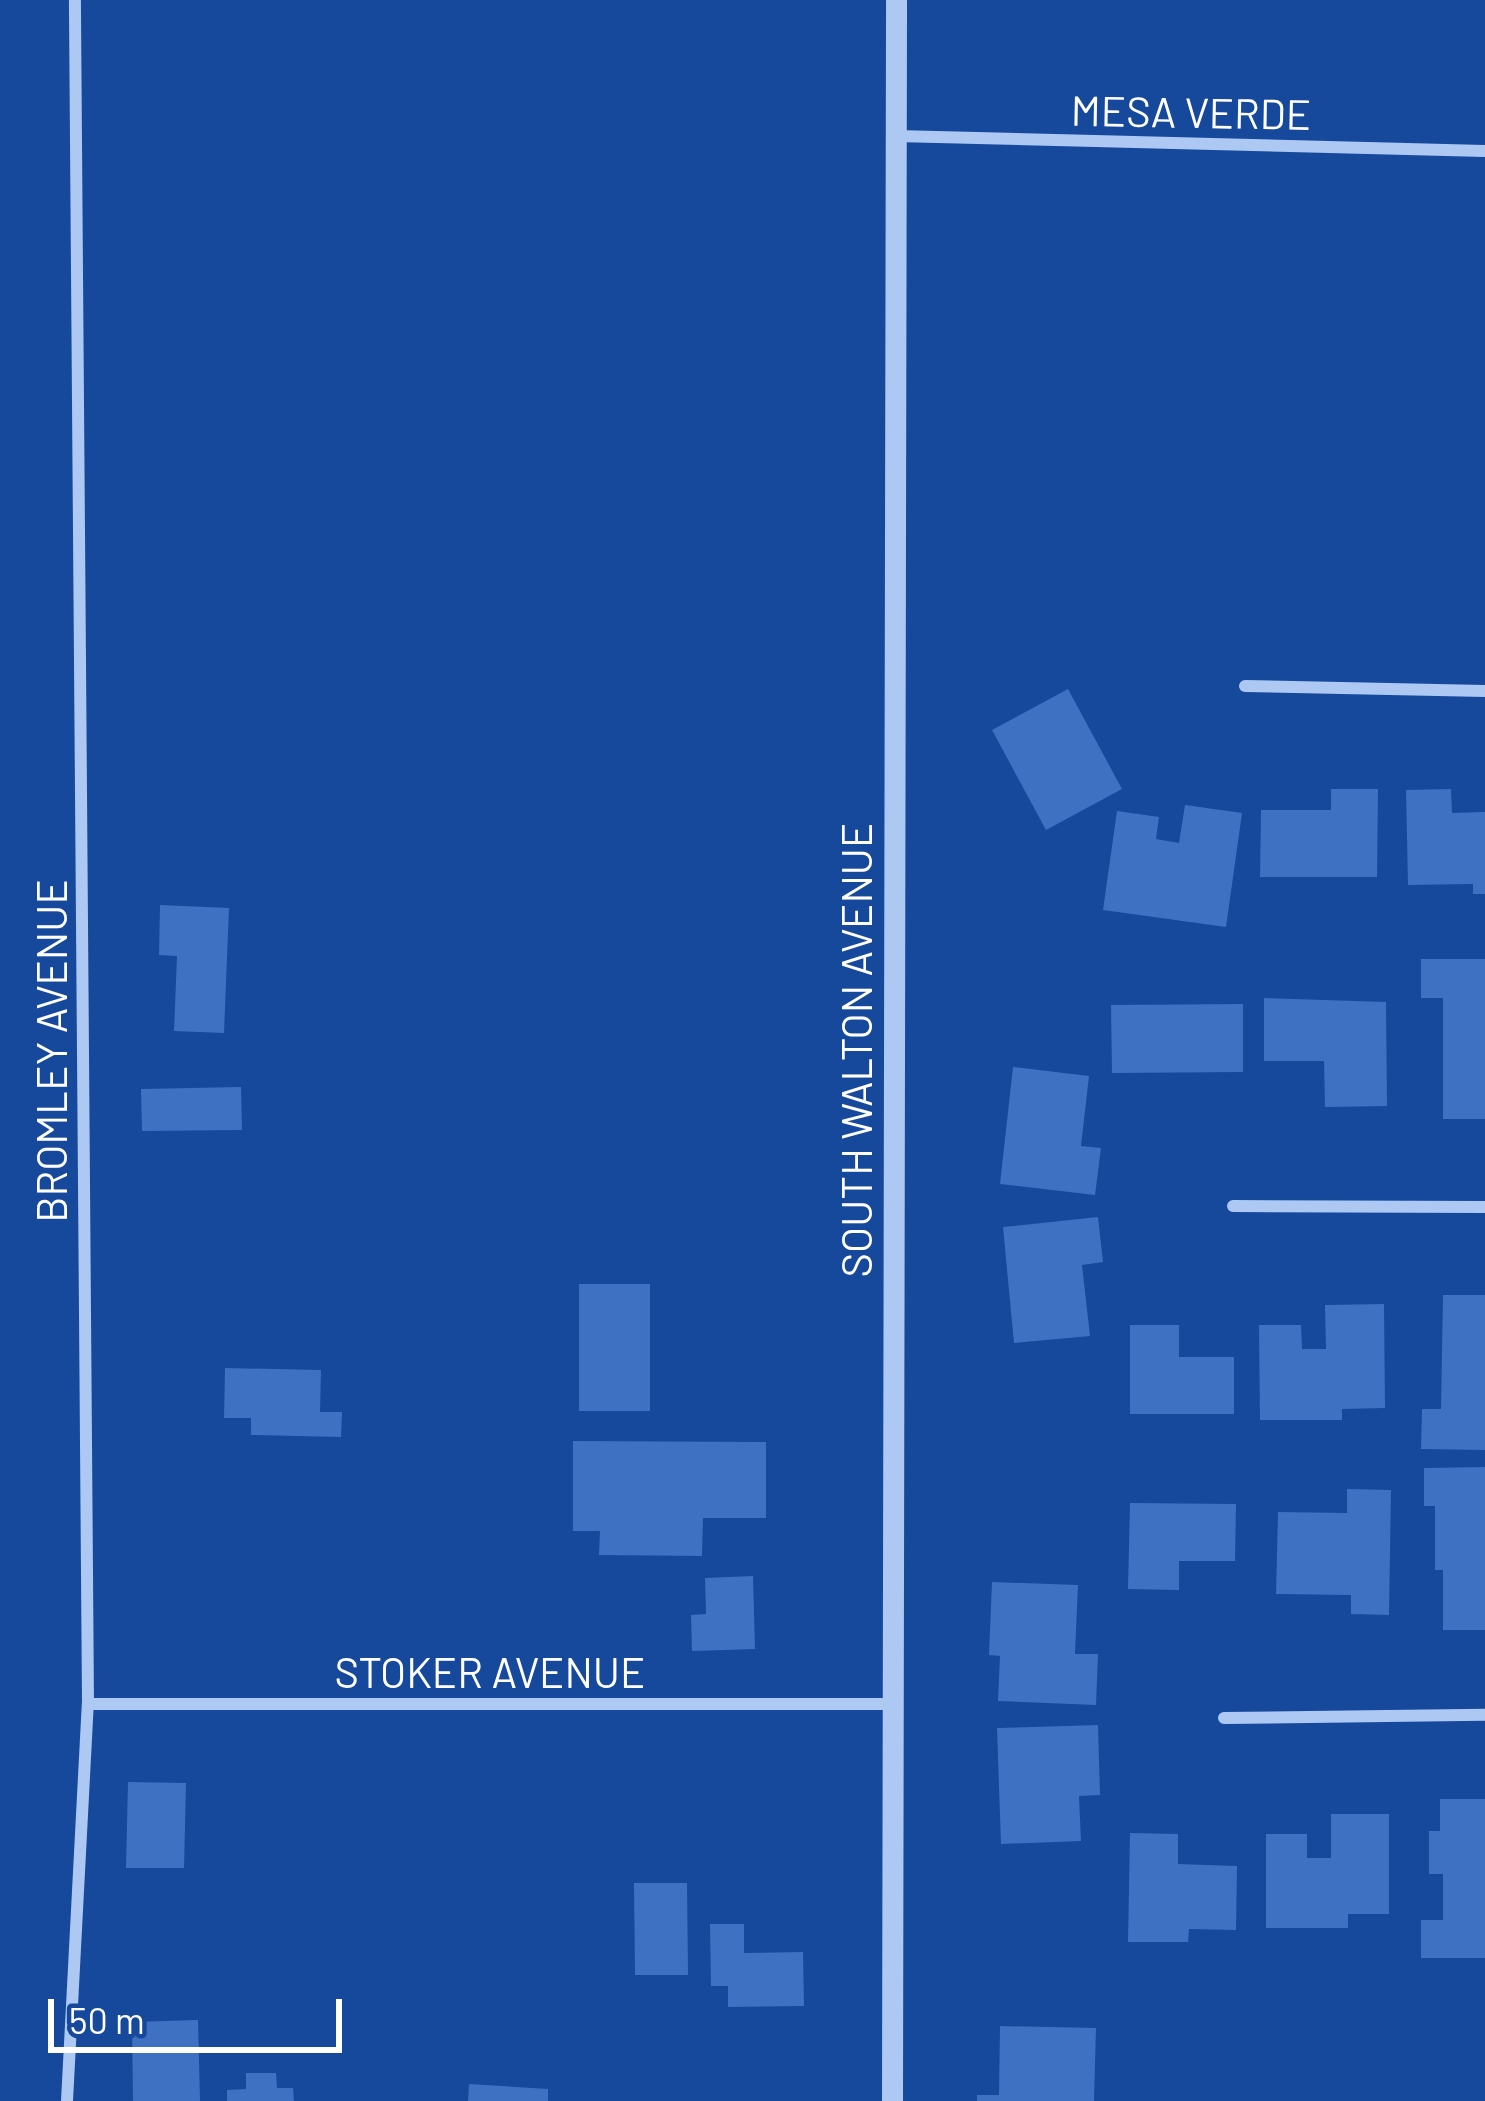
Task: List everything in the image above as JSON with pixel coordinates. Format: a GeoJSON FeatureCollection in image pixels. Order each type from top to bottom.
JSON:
{"type":"FeatureCollection","features":[{"type":"Feature","properties":{"kind":"street","name":"BROMLEY AVENUE"},"geometry":{"type":"LineString","coordinates":[[67,2101],[88,1704],[75,0]]}},
{"type":"Feature","properties":{"kind":"street","name":"SOUTH WALTON AVENUE"},"geometry":{"type":"LineString","coordinates":[[892,2101],[896,0]]}},
{"type":"Feature","properties":{"kind":"street","name":"MESA VERDE"},"geometry":{"type":"LineString","coordinates":[[896,136],[1485,151]]}},
{"type":"Feature","properties":{"kind":"street"},"geometry":{"type":"LineString","coordinates":[[1245,686],[1485,691]]}},
{"type":"Feature","properties":{"kind":"street"},"geometry":{"type":"LineString","coordinates":[[1233,1206],[1485,1207]]}},
{"type":"Feature","properties":{"kind":"street","name":"STOKER AVENUE"},"geometry":{"type":"LineString","coordinates":[[88,1704],[892,1704]]}},
{"type":"Feature","properties":{"kind":"street"},"geometry":{"type":"LineString","coordinates":[[1224,1718],[1485,1714]]}},
{"type":"Feature","properties":{"kind":"building"},"geometry":{"type":"Polygon","coordinates":[[[1068,689],[1122,789],[1046,830],[992,730],[1068,689]]]}},
{"type":"Feature","properties":{"kind":"building"},"geometry":{"type":"Polygon","coordinates":[[[1331,789],[1378,789],[1377,877],[1260,877],[1261,810],[1331,810],[1331,789]]]}},
{"type":"Feature","properties":{"kind":"building"},"geometry":{"type":"Polygon","coordinates":[[[1451,789],[1452,813],[1485,812],[1485,894],[1473,894],[1473,884],[1408,885],[1406,790],[1451,789]]]}},
{"type":"Feature","properties":{"kind":"building"},"geometry":{"type":"Polygon","coordinates":[[[1185,805],[1242,813],[1226,927],[1103,910],[1117,811],[1159,817],[1156,839],[1179,843],[1185,805]]]}},
{"type":"Feature","properties":{"kind":"building"},"geometry":{"type":"Polygon","coordinates":[[[160,905],[229,908],[224,1033],[174,1031],[177,956],[159,955],[160,905]]]}},
{"type":"Feature","properties":{"kind":"building"},"geometry":{"type":"Polygon","coordinates":[[[1421,959],[1485,959],[1485,1119],[1443,1119],[1443,998],[1421,998],[1421,959]]]}},
{"type":"Feature","properties":{"kind":"building"},"geometry":{"type":"Polygon","coordinates":[[[1264,998],[1386,1002],[1387,1106],[1325,1107],[1324,1061],[1264,1061],[1264,998]]]}},
{"type":"Feature","properties":{"kind":"building"},"geometry":{"type":"Polygon","coordinates":[[[1243,1004],[1243,1072],[1112,1073],[1111,1005],[1243,1004]]]}},
{"type":"Feature","properties":{"kind":"building"},"geometry":{"type":"Polygon","coordinates":[[[1013,1067],[1089,1076],[1081,1146],[1101,1148],[1095,1195],[1000,1184],[1013,1067]]]}},
{"type":"Feature","properties":{"kind":"building"},"geometry":{"type":"Polygon","coordinates":[[[241,1087],[242,1130],[142,1131],[141,1089],[241,1087]]]}},
{"type":"Feature","properties":{"kind":"building"},"geometry":{"type":"Polygon","coordinates":[[[1098,1217],[1103,1262],[1082,1265],[1090,1336],[1014,1343],[1003,1227],[1098,1217]]]}},
{"type":"Feature","properties":{"kind":"building"},"geometry":{"type":"Polygon","coordinates":[[[579,1284],[650,1284],[650,1411],[579,1411],[579,1284]]]}},
{"type":"Feature","properties":{"kind":"building"},"geometry":{"type":"Polygon","coordinates":[[[1443,1295],[1485,1295],[1485,1450],[1421,1449],[1422,1409],[1441,1409],[1443,1295]]]}},
{"type":"Feature","properties":{"kind":"building"},"geometry":{"type":"Polygon","coordinates":[[[1384,1304],[1385,1408],[1342,1409],[1342,1420],[1260,1420],[1259,1325],[1301,1325],[1302,1349],[1326,1349],[1325,1305],[1384,1304]]]}},
{"type":"Feature","properties":{"kind":"building"},"geometry":{"type":"Polygon","coordinates":[[[1130,1325],[1179,1325],[1179,1357],[1234,1357],[1234,1414],[1130,1414],[1130,1325]]]}},
{"type":"Feature","properties":{"kind":"building"},"geometry":{"type":"Polygon","coordinates":[[[225,1368],[321,1370],[320,1412],[342,1412],[341,1437],[251,1435],[251,1418],[224,1418],[225,1368]]]}},
{"type":"Feature","properties":{"kind":"building"},"geometry":{"type":"Polygon","coordinates":[[[573,1441],[766,1442],[766,1518],[703,1518],[702,1556],[599,1555],[600,1531],[573,1531],[573,1441]]]}},
{"type":"Feature","properties":{"kind":"building"},"geometry":{"type":"Polygon","coordinates":[[[1485,1467],[1485,1630],[1443,1630],[1443,1570],[1435,1570],[1435,1506],[1424,1506],[1424,1468],[1485,1467]]]}},
{"type":"Feature","properties":{"kind":"building"},"geometry":{"type":"Polygon","coordinates":[[[1347,1489],[1391,1490],[1389,1615],[1351,1614],[1351,1595],[1276,1594],[1278,1512],[1347,1513],[1347,1489]]]}},
{"type":"Feature","properties":{"kind":"building"},"geometry":{"type":"Polygon","coordinates":[[[1130,1503],[1236,1504],[1235,1561],[1179,1561],[1179,1590],[1128,1589],[1130,1503]]]}},
{"type":"Feature","properties":{"kind":"building"},"geometry":{"type":"Polygon","coordinates":[[[753,1576],[755,1649],[692,1651],[691,1615],[706,1614],[705,1578],[753,1576]]]}},
{"type":"Feature","properties":{"kind":"building"},"geometry":{"type":"Polygon","coordinates":[[[992,1582],[1078,1585],[1075,1654],[1098,1654],[1096,1705],[998,1701],[1000,1656],[989,1655],[992,1582]]]}},
{"type":"Feature","properties":{"kind":"building"},"geometry":{"type":"Polygon","coordinates":[[[1098,1725],[1100,1795],[1079,1796],[1081,1841],[1001,1844],[997,1728],[1098,1725]]]}},
{"type":"Feature","properties":{"kind":"building"},"geometry":{"type":"Polygon","coordinates":[[[128,1782],[186,1783],[184,1868],[126,1868],[128,1782]]]}},
{"type":"Feature","properties":{"kind":"building"},"geometry":{"type":"Polygon","coordinates":[[[1440,1799],[1485,1799],[1485,1958],[1421,1958],[1421,1920],[1443,1920],[1443,1874],[1429,1874],[1429,1831],[1440,1831],[1440,1799]]]}},
{"type":"Feature","properties":{"kind":"building"},"geometry":{"type":"Polygon","coordinates":[[[1331,1814],[1389,1814],[1389,1914],[1348,1914],[1348,1928],[1266,1928],[1266,1834],[1307,1834],[1307,1858],[1331,1858],[1331,1814]]]}},
{"type":"Feature","properties":{"kind":"building"},"geometry":{"type":"Polygon","coordinates":[[[1130,1833],[1178,1834],[1178,1864],[1237,1866],[1236,1930],[1189,1929],[1188,1942],[1128,1942],[1130,1833]]]}},
{"type":"Feature","properties":{"kind":"building"},"geometry":{"type":"Polygon","coordinates":[[[634,1883],[687,1883],[688,1975],[635,1975],[634,1883]]]}},
{"type":"Feature","properties":{"kind":"building"},"geometry":{"type":"Polygon","coordinates":[[[710,1924],[744,1924],[744,1953],[803,1952],[804,2006],[728,2007],[728,1986],[711,1986],[710,1924]]]}},
{"type":"Feature","properties":{"kind":"building"},"geometry":{"type":"Polygon","coordinates":[[[198,2020],[200,2101],[133,2101],[132,2022],[198,2020]]]}},
{"type":"Feature","properties":{"kind":"building"},"geometry":{"type":"Polygon","coordinates":[[[1000,2026],[1096,2028],[1094,2101],[977,2101],[977,2095],[999,2095],[1000,2026]]]}},
{"type":"Feature","properties":{"kind":"building"},"geometry":{"type":"Polygon","coordinates":[[[246,2073],[276,2073],[277,2088],[293,2088],[294,2101],[227,2101],[227,2090],[246,2089],[246,2073]]]}},
{"type":"Feature","properties":{"kind":"building"},"geometry":{"type":"Polygon","coordinates":[[[469,2084],[548,2089],[548,2101],[468,2101],[469,2084]]]}}]}
